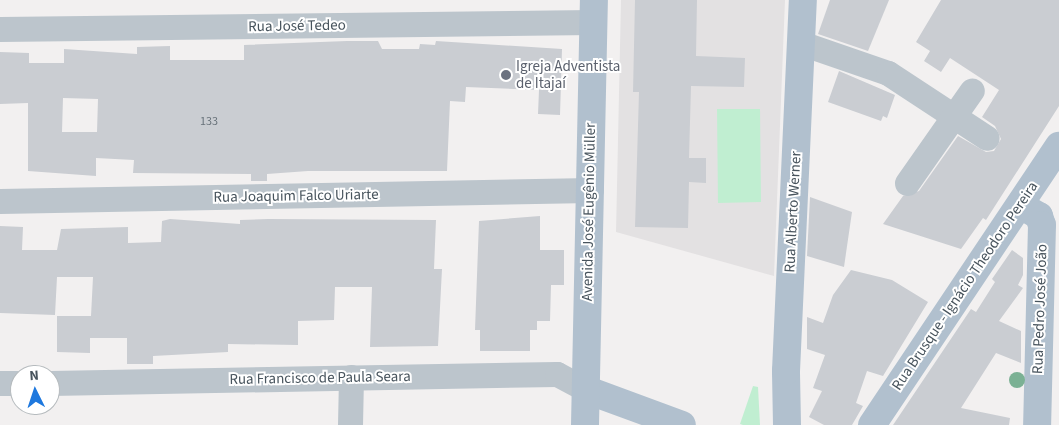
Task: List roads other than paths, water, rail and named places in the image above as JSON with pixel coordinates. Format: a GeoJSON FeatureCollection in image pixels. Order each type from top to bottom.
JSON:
{"type":"FeatureCollection","features":[{"type":"Feature","properties":{"kind":"main road","name":"Rua Alberto Werner"},"geometry":{"type":"LineString","coordinates":[[787,425],[786,371],[803,0]]}},
{"type":"Feature","properties":{"kind":"main road","name":"Avenida José Eugênio Müller"},"geometry":{"type":"LineString","coordinates":[[585,425],[594,11]]}},
{"type":"Feature","properties":{"kind":"main road","name":"Rua Brusque - Ignácio Theodoro Pereira"},"geometry":{"type":"LineString","coordinates":[[872,425],[1059,146]]}},
{"type":"Feature","properties":{"kind":"main road","name":"Rua Pedro José João"},"geometry":{"type":"LineString","coordinates":[[1020,205],[1038,216],[1042,225],[1037,425]]}},
{"type":"Feature","properties":{"kind":"main road"},"geometry":{"type":"LineString","coordinates":[[587,390],[682,425]]}},
{"type":"Feature","properties":{"kind":"street","name":"Rua José Tedeo"},"geometry":{"type":"LineString","coordinates":[[0,30],[594,11]]}},
{"type":"Feature","properties":{"kind":"street"},"geometry":{"type":"LineString","coordinates":[[801,42],[876,67],[988,138]]}},
{"type":"Feature","properties":{"kind":"street"},"geometry":{"type":"LineString","coordinates":[[907,184],[972,90]]}},
{"type":"Feature","properties":{"kind":"street","name":"Rua Joaquim Falco Uriarte"},"geometry":{"type":"LineString","coordinates":[[0,201],[591,190]]}},
{"type":"Feature","properties":{"kind":"street","name":"Rua Francisco de Paula Seara"},"geometry":{"type":"LineString","coordinates":[[60,382],[557,374],[587,390]]}},
{"type":"Feature","properties":{"kind":"street"},"geometry":{"type":"LineString","coordinates":[[350,425],[351,377]]}},
{"type":"Feature","properties":{"kind":"place","name":"Igreja Adventista de Itajaí"},"geometry":{"type":"Point","coordinates":[506,75]}}]}
